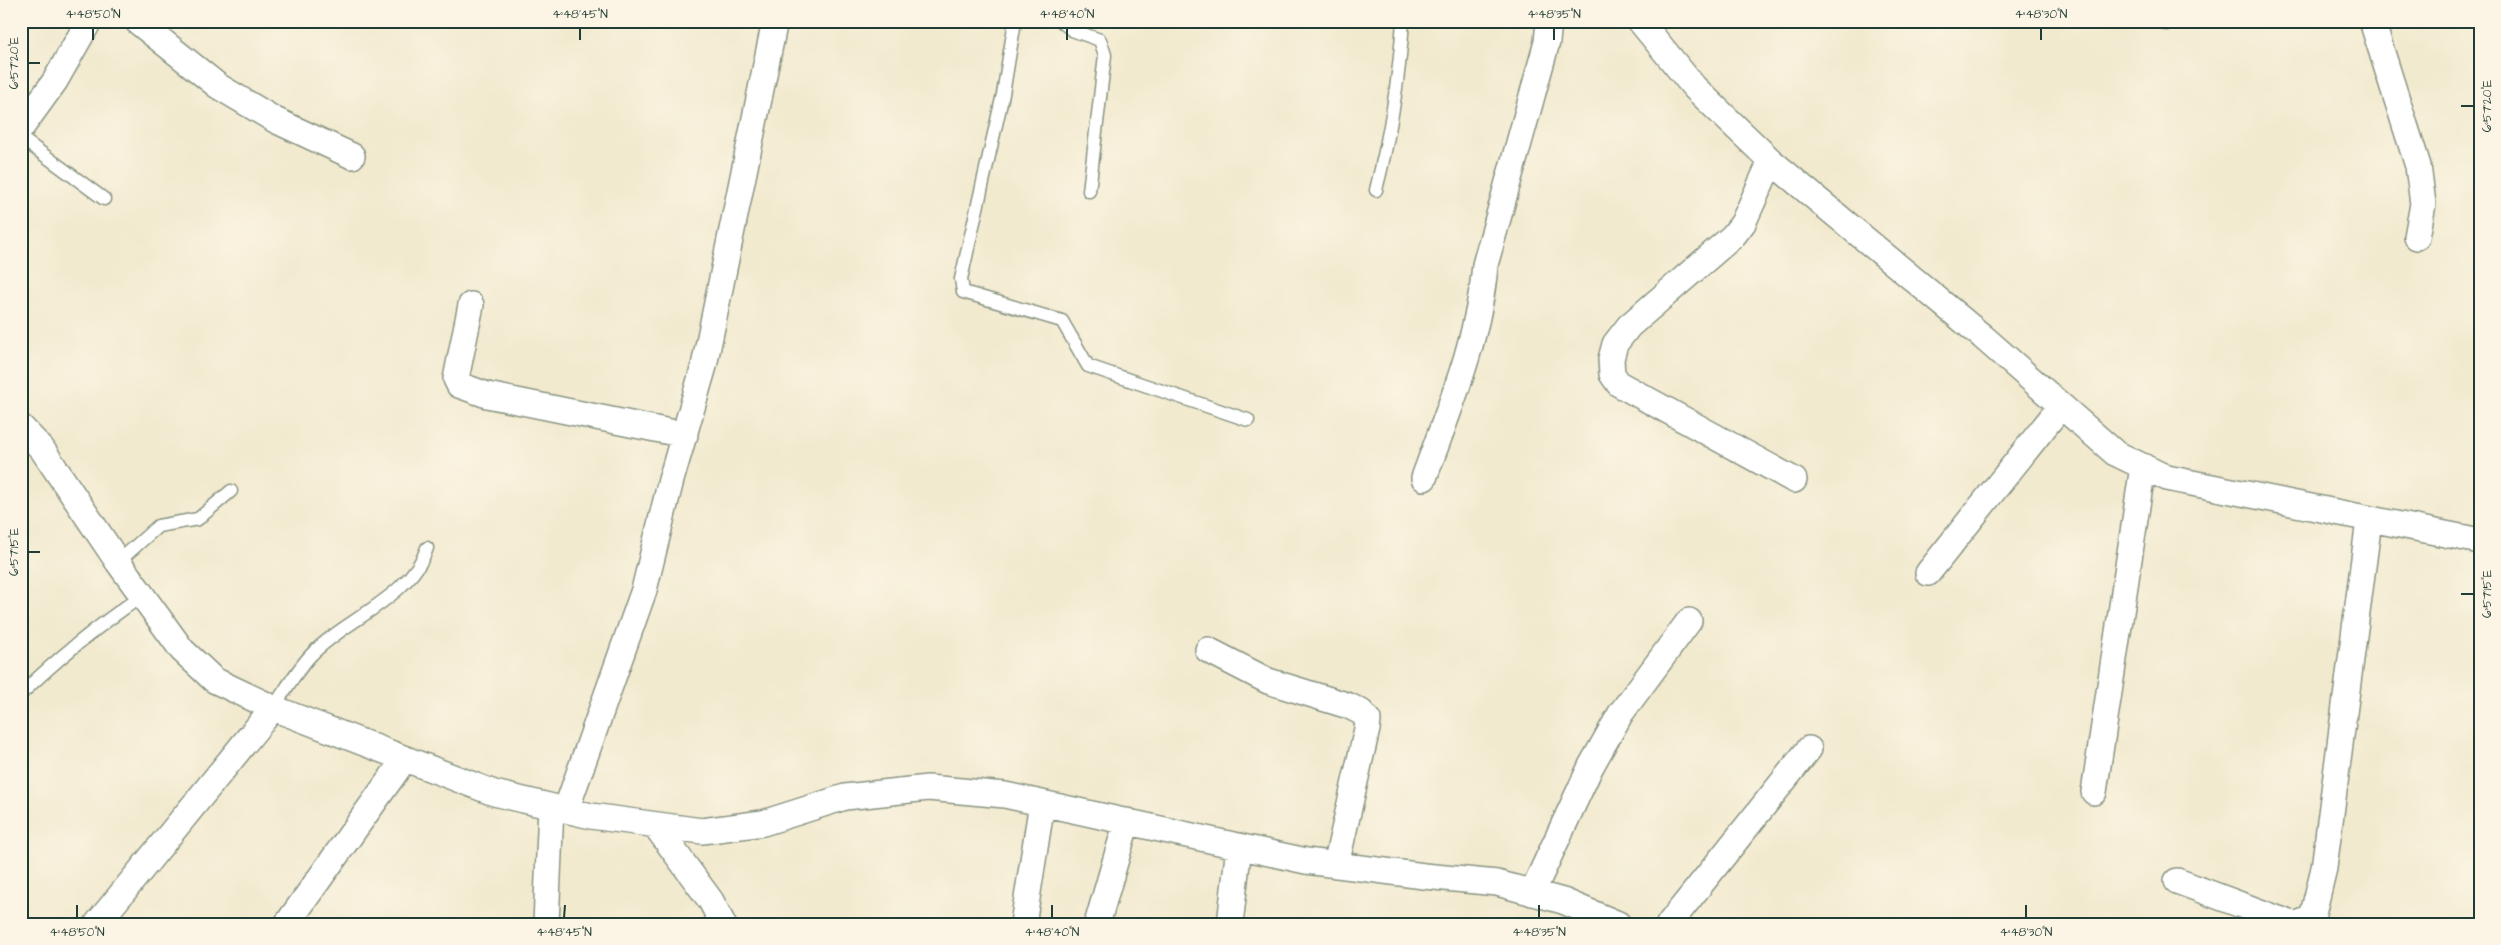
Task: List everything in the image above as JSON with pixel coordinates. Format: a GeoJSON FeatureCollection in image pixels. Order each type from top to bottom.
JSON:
{"type":"FeatureCollection","features":[{"type":"Feature","properties":{"kind":"street"},"geometry":{"type":"LineString","coordinates":[[21,128],[55,81],[89,21]]}},
{"type":"Feature","properties":{"kind":"street"},"geometry":{"type":"LineString","coordinates":[[137,21],[218,86],[275,120],[352,156]]}},
{"type":"Feature","properties":{"kind":"street"},"geometry":{"type":"LineString","coordinates":[[546,924],[559,808],[644,590],[704,366],[775,21]]}},
{"type":"Feature","properties":{"kind":"street"},"geometry":{"type":"LineString","coordinates":[[1424,478],[1461,375],[1474,329],[1483,292],[1485,265],[1547,42],[1549,21]]}},
{"type":"Feature","properties":{"kind":"street"},"geometry":{"type":"LineString","coordinates":[[1640,21],[1694,87],[1772,161],[1976,331],[2115,453],[2167,478],[2480,541]]}},
{"type":"Feature","properties":{"kind":"street"},"geometry":{"type":"LineString","coordinates":[[2372,21],[2418,166],[2423,204],[2417,237]]}},
{"type":"Feature","properties":{"kind":"street"},"geometry":{"type":"LineString","coordinates":[[1772,161],[1743,223],[1733,236],[1629,326],[1615,344],[1611,359],[1612,374],[1619,384],[1794,480]]}},
{"type":"Feature","properties":{"kind":"street"},"geometry":{"type":"LineString","coordinates":[[470,305],[456,379],[459,385],[487,395],[685,435]]}},
{"type":"Feature","properties":{"kind":"street"},"geometry":{"type":"LineString","coordinates":[[1928,573],[2062,406]]}},
{"type":"Feature","properties":{"kind":"street"},"geometry":{"type":"LineString","coordinates":[[21,428],[42,450],[118,562],[182,650],[214,680],[273,708],[404,760],[494,793],[591,816],[702,831],[764,823],[845,797],[928,788],[1005,794],[1306,861],[1497,883],[1563,901],[1618,924]]}},
{"type":"Feature","properties":{"kind":"street"},"geometry":{"type":"LineString","coordinates":[[2094,792],[2143,466]]}},
{"type":"Feature","properties":{"kind":"street"},"geometry":{"type":"LineString","coordinates":[[2297,924],[2312,918],[2324,868],[2369,520]]}},
{"type":"Feature","properties":{"kind":"street"},"geometry":{"type":"LineString","coordinates":[[1532,893],[1595,758],[1621,714],[1690,621]]}},
{"type":"Feature","properties":{"kind":"street"},"geometry":{"type":"LineString","coordinates":[[1208,650],[1268,681],[1349,706],[1361,712],[1368,720],[1336,865]]}},
{"type":"Feature","properties":{"kind":"street"},"geometry":{"type":"LineString","coordinates":[[97,924],[273,708]]}},
{"type":"Feature","properties":{"kind":"street"},"geometry":{"type":"LineString","coordinates":[[1669,924],[1809,749]]}},
{"type":"Feature","properties":{"kind":"street"},"geometry":{"type":"LineString","coordinates":[[287,924],[404,760]]}},
{"type":"Feature","properties":{"kind":"street"},"geometry":{"type":"LineString","coordinates":[[1023,924],[1042,802]]}},
{"type":"Feature","properties":{"kind":"street"},"geometry":{"type":"LineString","coordinates":[[1097,924],[1127,821]]}},
{"type":"Feature","properties":{"kind":"street"},"geometry":{"type":"LineString","coordinates":[[655,825],[711,901],[723,924]]}},
{"type":"Feature","properties":{"kind":"street"},"geometry":{"type":"LineString","coordinates":[[1230,924],[1239,846]]}},
{"type":"Feature","properties":{"kind":"street"},"geometry":{"type":"LineString","coordinates":[[2177,881],[2292,924]]}},
{"type":"Feature","properties":{"kind":"lane"},"geometry":{"type":"LineString","coordinates":[[1015,21],[1004,94],[961,279],[961,288],[966,294],[1062,321],[1088,366],[1248,420]]}},
{"type":"Feature","properties":{"kind":"lane"},"geometry":{"type":"LineString","coordinates":[[1061,21],[1072,30],[1100,40],[1105,55],[1089,191]]}},
{"type":"Feature","properties":{"kind":"lane"},"geometry":{"type":"LineString","coordinates":[[1376,190],[1391,131],[1400,65],[1402,21]]}},
{"type":"Feature","properties":{"kind":"lane"},"geometry":{"type":"LineString","coordinates":[[21,138],[104,199]]}},
{"type":"Feature","properties":{"kind":"lane"},"geometry":{"type":"LineString","coordinates":[[118,562],[158,526],[198,519],[231,491]]}},
{"type":"Feature","properties":{"kind":"lane"},"geometry":{"type":"LineString","coordinates":[[273,708],[311,655],[408,579],[423,559],[427,548]]}},
{"type":"Feature","properties":{"kind":"lane"},"geometry":{"type":"LineString","coordinates":[[21,694],[56,660],[107,620],[143,596]]}}]}
